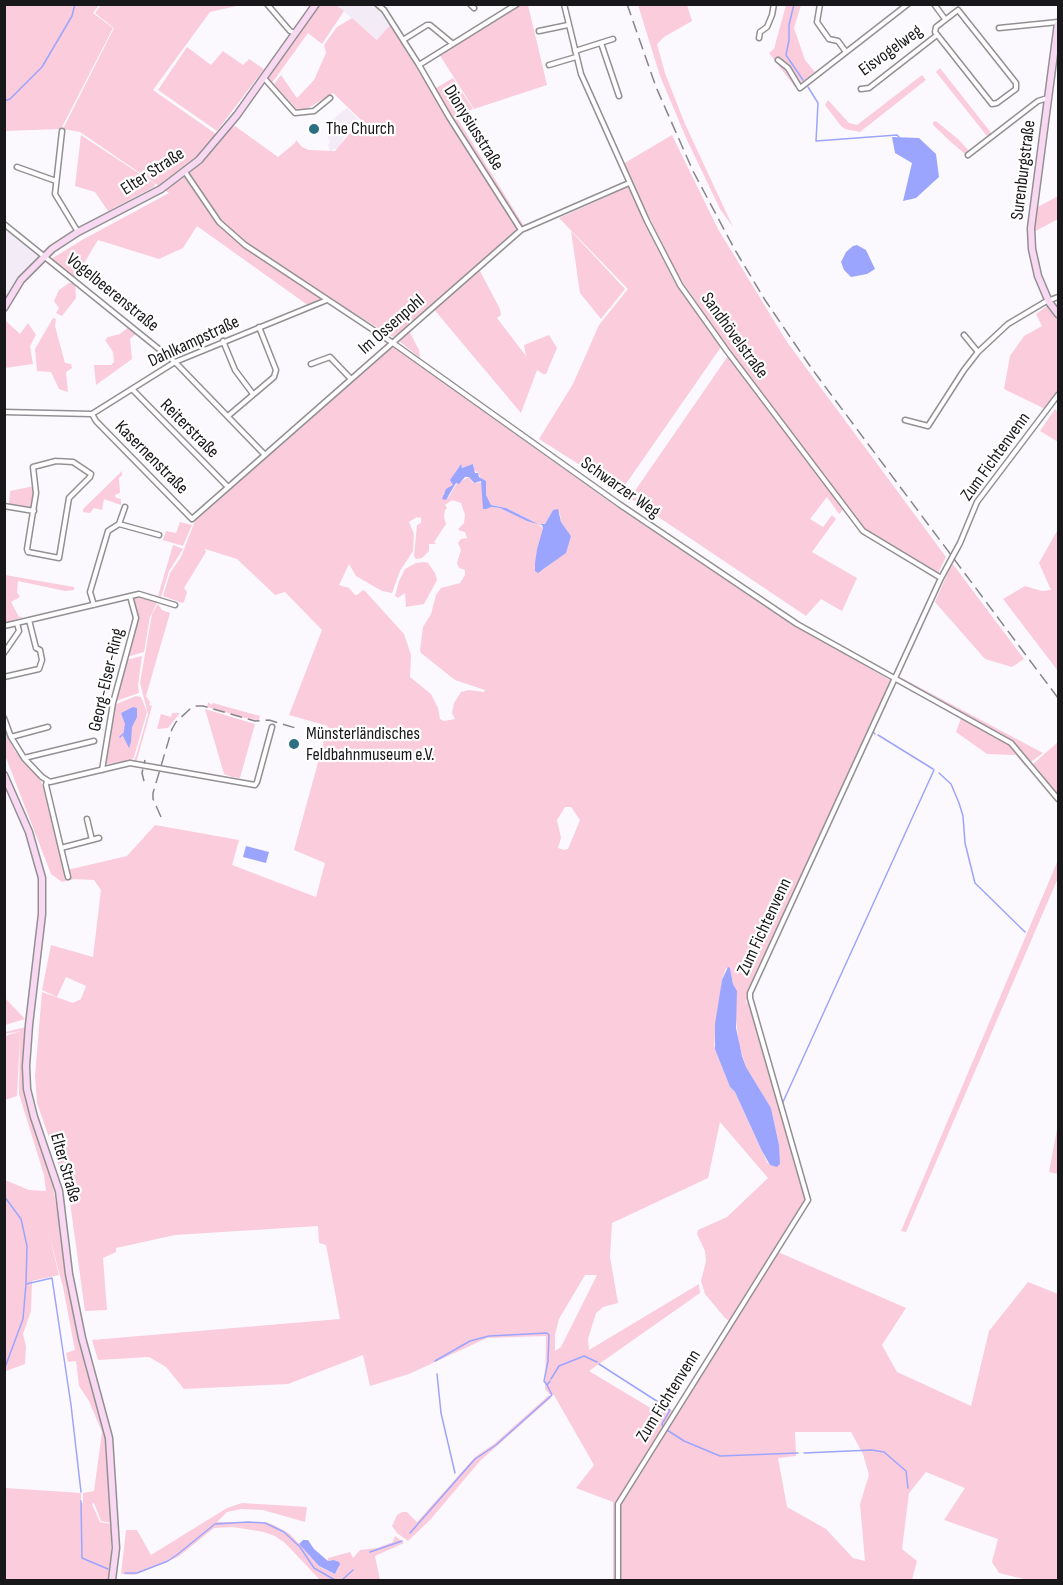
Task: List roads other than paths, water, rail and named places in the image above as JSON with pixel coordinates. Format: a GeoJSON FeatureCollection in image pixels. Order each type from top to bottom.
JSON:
{"type":"FeatureCollection","features":[{"type":"Feature","properties":{"kind":"main road","name":"Elter Straße"},"geometry":{"type":"LineString","coordinates":[[4,308],[21,280],[44,255],[78,232],[141,200],[185,172],[217,141],[316,4]]}},
{"type":"Feature","properties":{"kind":"main road","name":"Surenburgstraße"},"geometry":{"type":"LineString","coordinates":[[1059,23],[1031,228],[1035,264],[1049,302],[1059,315]]}},
{"type":"Feature","properties":{"kind":"main road","name":"Elter Straße"},"geometry":{"type":"LineString","coordinates":[[4,775],[29,832],[41,872],[43,905],[29,1024],[27,1089],[59,1191],[69,1274],[82,1338],[109,1438],[115,1540],[112,1581]]}},
{"type":"Feature","properties":{"kind":"street"},"geometry":{"type":"LineString","coordinates":[[267,4],[290,31],[296,33]]}},
{"type":"Feature","properties":{"kind":"street","name":"Dionysiusstraße"},"geometry":{"type":"LineString","coordinates":[[377,4],[384,10],[521,230]]}},
{"type":"Feature","properties":{"kind":"street"},"geometry":{"type":"LineString","coordinates":[[419,65],[517,4]]}},
{"type":"Feature","properties":{"kind":"street","name":"Sandhövelstraße"},"geometry":{"type":"LineString","coordinates":[[564,4],[581,74],[629,183],[680,285],[863,531],[940,578]]}},
{"type":"Feature","properties":{"kind":"street"},"geometry":{"type":"LineString","coordinates":[[759,38],[760,32],[767,27],[774,4]]}},
{"type":"Feature","properties":{"kind":"street"},"geometry":{"type":"LineString","coordinates":[[820,4],[817,22],[829,39],[838,41],[846,52]]}},
{"type":"Feature","properties":{"kind":"street"},"geometry":{"type":"LineString","coordinates":[[778,60],[788,68],[800,88],[908,4]]}},
{"type":"Feature","properties":{"kind":"street"},"geometry":{"type":"LineString","coordinates":[[934,4],[945,19]]}},
{"type":"Feature","properties":{"kind":"street"},"geometry":{"type":"LineString","coordinates":[[956,11],[961,12],[1016,83],[1016,89],[997,103],[992,104],[935,32],[936,27],[945,19],[956,11]]}},
{"type":"Feature","properties":{"kind":"street"},"geometry":{"type":"LineString","coordinates":[[999,28],[1059,23]]}},
{"type":"Feature","properties":{"kind":"street"},"geometry":{"type":"LineString","coordinates":[[539,31],[568,24]]}},
{"type":"Feature","properties":{"kind":"street"},"geometry":{"type":"LineString","coordinates":[[403,40],[427,25],[453,44]]}},
{"type":"Feature","properties":{"kind":"street","name":"Eisvogelweg"},"geometry":{"type":"LineString","coordinates":[[861,89],[869,88],[937,34]]}},
{"type":"Feature","properties":{"kind":"street"},"geometry":{"type":"LineString","coordinates":[[575,51],[612,39]]}},
{"type":"Feature","properties":{"kind":"street"},"geometry":{"type":"LineString","coordinates":[[602,43],[619,96]]}},
{"type":"Feature","properties":{"kind":"street"},"geometry":{"type":"LineString","coordinates":[[549,65],[576,57]]}},
{"type":"Feature","properties":{"kind":"street"},"geometry":{"type":"LineString","coordinates":[[264,78],[295,112],[314,111],[330,98]]}},
{"type":"Feature","properties":{"kind":"street"},"geometry":{"type":"LineString","coordinates":[[968,155],[1038,101],[1048,98]]}},
{"type":"Feature","properties":{"kind":"street"},"geometry":{"type":"LineString","coordinates":[[62,131],[55,194],[78,232]]}},
{"type":"Feature","properties":{"kind":"street"},"geometry":{"type":"LineString","coordinates":[[17,167],[56,181]]}},
{"type":"Feature","properties":{"kind":"street","name":"Schwarzer Weg"},"geometry":{"type":"LineString","coordinates":[[185,172],[219,222],[245,244],[393,343],[619,504],[797,624],[1011,743],[1059,799]]}},
{"type":"Feature","properties":{"kind":"street","name":"Im Ossenpohl"},"geometry":{"type":"LineString","coordinates":[[192,519],[521,230],[629,183]]}},
{"type":"Feature","properties":{"kind":"street","name":"Vogelbeerenstraße"},"geometry":{"type":"LineString","coordinates":[[4,224],[175,362],[264,454]]}},
{"type":"Feature","properties":{"kind":"street"},"geometry":{"type":"LineString","coordinates":[[905,420],[928,426],[963,370],[978,352],[1008,324],[1059,297]]}},
{"type":"Feature","properties":{"kind":"street","name":"Dahlkampstraße"},"geometry":{"type":"LineString","coordinates":[[92,414],[175,362],[328,300]]}},
{"type":"Feature","properties":{"kind":"street"},"geometry":{"type":"LineString","coordinates":[[228,416],[273,376],[276,370],[259,327]]}},
{"type":"Feature","properties":{"kind":"street"},"geometry":{"type":"LineString","coordinates":[[964,335],[978,352]]}},
{"type":"Feature","properties":{"kind":"street"},"geometry":{"type":"LineString","coordinates":[[223,341],[235,370],[253,394]]}},
{"type":"Feature","properties":{"kind":"street"},"geometry":{"type":"LineString","coordinates":[[311,364],[330,357],[351,379]]}},
{"type":"Feature","properties":{"kind":"street","name":"Reiterstraße"},"geometry":{"type":"LineString","coordinates":[[132,389],[228,487]]}},
{"type":"Feature","properties":{"kind":"street","name":"Zum Fichtenvenn"},"geometry":{"type":"LineString","coordinates":[[618,1581],[618,1504],[808,1200],[749,995],[977,502],[1059,395]]}},
{"type":"Feature","properties":{"kind":"street"},"geometry":{"type":"LineString","coordinates":[[4,412],[92,414]]}},
{"type":"Feature","properties":{"kind":"street","name":"Kasernenstraße"},"geometry":{"type":"LineString","coordinates":[[92,414],[96,421],[192,519]]}},
{"type":"Feature","properties":{"kind":"street"},"geometry":{"type":"LineString","coordinates":[[56,461],[69,462],[88,470],[91,474],[69,498],[59,558],[28,552],[34,511],[36,493],[33,467],[56,461]]}},
{"type":"Feature","properties":{"kind":"street"},"geometry":{"type":"LineString","coordinates":[[4,506],[34,511]]}},
{"type":"Feature","properties":{"kind":"street"},"geometry":{"type":"LineString","coordinates":[[94,605],[90,592],[108,531],[119,524],[124,507]]}},
{"type":"Feature","properties":{"kind":"street"},"geometry":{"type":"LineString","coordinates":[[119,524],[159,535]]}},
{"type":"Feature","properties":{"kind":"street"},"geometry":{"type":"LineString","coordinates":[[4,626],[139,594],[175,604]]}},
{"type":"Feature","properties":{"kind":"street","name":"Georg-Elser-Ring"},"geometry":{"type":"LineString","coordinates":[[102,770],[112,708],[136,618],[130,596]]}},
{"type":"Feature","properties":{"kind":"street"},"geometry":{"type":"LineString","coordinates":[[4,678],[39,669],[42,660],[40,650],[36,648],[29,620]]}},
{"type":"Feature","properties":{"kind":"street"},"geometry":{"type":"LineString","coordinates":[[4,653],[19,631],[17,623]]}},
{"type":"Feature","properties":{"kind":"street"},"geometry":{"type":"LineString","coordinates":[[4,718],[24,758],[47,781],[54,782],[130,764],[255,785],[258,782],[272,727]]}},
{"type":"Feature","properties":{"kind":"street"},"geometry":{"type":"LineString","coordinates":[[12,737],[48,728]]}},
{"type":"Feature","properties":{"kind":"street","name":"Georg-Elser-Ring"},"geometry":{"type":"LineString","coordinates":[[24,758],[94,741]]}},
{"type":"Feature","properties":{"kind":"street"},"geometry":{"type":"LineString","coordinates":[[47,781],[45,785],[68,877]]}},
{"type":"Feature","properties":{"kind":"street"},"geometry":{"type":"LineString","coordinates":[[87,819],[92,840]]}},
{"type":"Feature","properties":{"kind":"street"},"geometry":{"type":"LineString","coordinates":[[61,848],[99,838]]}},
{"type":"Feature","properties":{"kind":"water"},"geometry":{"type":"Polygon","coordinates":[[[892,137],[919,138],[936,154],[939,177],[916,198],[903,201],[912,163],[895,153],[892,137]]]}},
{"type":"Feature","properties":{"kind":"water"},"geometry":{"type":"Polygon","coordinates":[[[857,245],[866,250],[875,269],[867,274],[851,277],[844,270],[841,262],[846,252],[857,245]]]}},
{"type":"Feature","properties":{"kind":"water"},"geometry":{"type":"Polygon","coordinates":[[[461,464],[462,468],[473,464],[475,473],[486,481],[486,495],[491,505],[506,508],[538,524],[500,508],[483,509],[481,481],[474,483],[469,477],[465,477],[459,484],[456,483],[446,500],[442,499],[446,489],[453,485],[450,480],[461,464]]]}},
{"type":"Feature","properties":{"kind":"water"},"geometry":{"type":"Polygon","coordinates":[[[558,509],[561,522],[571,536],[566,553],[538,573],[535,571],[535,563],[543,528],[538,524],[545,524],[553,510],[558,509]]]}},
{"type":"Feature","properties":{"kind":"water"},"geometry":{"type":"Polygon","coordinates":[[[133,707],[137,708],[137,717],[132,727],[129,748],[123,736],[125,724],[121,713],[133,707]]]}},
{"type":"Feature","properties":{"kind":"water"},"geometry":{"type":"Polygon","coordinates":[[[246,846],[269,852],[266,863],[243,857],[246,846]]]}},
{"type":"Feature","properties":{"kind":"water"},"geometry":{"type":"Polygon","coordinates":[[[728,967],[737,991],[736,1028],[742,1056],[746,1067],[771,1108],[779,1145],[780,1164],[777,1167],[770,1165],[762,1151],[735,1092],[730,1087],[715,1049],[715,1024],[722,980],[728,967]]]}},
{"type":"Feature","properties":{"kind":"water"},"geometry":{"type":"Polygon","coordinates":[[[303,1540],[308,1540],[314,1549],[328,1561],[339,1562],[335,1574],[319,1566],[299,1544],[303,1540]]]}},
{"type":"Feature","properties":{"kind":"waterway"},"geometry":{"type":"LineString","coordinates":[[4,101],[10,99],[42,67],[72,16],[75,4]]}},
{"type":"Feature","properties":{"kind":"waterway"},"geometry":{"type":"LineString","coordinates":[[794,4],[786,55],[803,80]]}},
{"type":"Feature","properties":{"kind":"waterway"},"geometry":{"type":"LineString","coordinates":[[808,87],[818,103],[816,141],[897,135],[899,137]]}},
{"type":"Feature","properties":{"kind":"waterway"},"geometry":{"type":"LineString","coordinates":[[120,737],[123,734]]}},
{"type":"Feature","properties":{"kind":"waterway"},"geometry":{"type":"LineString","coordinates":[[878,735],[933,769]]}},
{"type":"Feature","properties":{"kind":"waterway"},"geometry":{"type":"LineString","coordinates":[[783,1102],[934,770]]}},
{"type":"Feature","properties":{"kind":"waterway"},"geometry":{"type":"LineString","coordinates":[[939,773],[951,784],[959,803],[963,816],[965,843],[975,883],[1025,932]]}},
{"type":"Feature","properties":{"kind":"waterway"},"geometry":{"type":"LineString","coordinates":[[4,1196],[21,1219],[27,1246],[23,1319],[4,1370]]}},
{"type":"Feature","properties":{"kind":"waterway"},"geometry":{"type":"LineString","coordinates":[[26,1284],[52,1278],[81,1492]]}},
{"type":"Feature","properties":{"kind":"waterway"},"geometry":{"type":"LineString","coordinates":[[435,1361],[470,1341],[489,1336],[547,1333],[549,1335],[548,1361],[544,1381],[547,1385]]}},
{"type":"Feature","properties":{"kind":"waterway"},"geometry":{"type":"LineString","coordinates":[[551,1379],[559,1366],[584,1356],[597,1362]]}},
{"type":"Feature","properties":{"kind":"waterway"},"geometry":{"type":"LineString","coordinates":[[599,1364],[666,1407]]}},
{"type":"Feature","properties":{"kind":"waterway"},"geometry":{"type":"LineString","coordinates":[[437,1374],[441,1413],[455,1473]]}},
{"type":"Feature","properties":{"kind":"waterway"},"geometry":{"type":"LineString","coordinates":[[410,1533],[475,1459],[496,1445],[552,1395],[547,1385],[550,1381]]}},
{"type":"Feature","properties":{"kind":"waterway"},"geometry":{"type":"LineString","coordinates":[[663,1427],[662,1424],[670,1410],[668,1409]]}},
{"type":"Feature","properties":{"kind":"waterway"},"geometry":{"type":"LineString","coordinates":[[667,1430],[684,1441],[720,1456],[798,1453]]}},
{"type":"Feature","properties":{"kind":"waterway"},"geometry":{"type":"LineString","coordinates":[[804,1453],[872,1450],[884,1452],[906,1471],[908,1488]]}},
{"type":"Feature","properties":{"kind":"waterway"},"geometry":{"type":"LineString","coordinates":[[81,1501],[82,1558],[108,1569]]}},
{"type":"Feature","properties":{"kind":"waterway"},"geometry":{"type":"LineString","coordinates":[[125,1573],[137,1573],[168,1561],[215,1524],[248,1522],[265,1523],[284,1532],[300,1547],[314,1568],[335,1580]]}},
{"type":"Feature","properties":{"kind":"waterway"},"geometry":{"type":"LineString","coordinates":[[370,1552],[402,1541]]}},
{"type":"Feature","properties":{"kind":"waterway"},"geometry":{"type":"LineString","coordinates":[[342,1580],[353,1570]]}},
{"type":"Feature","properties":{"kind":"railway"},"geometry":{"type":"LineString","coordinates":[[627,4],[656,87],[693,171],[735,250],[765,300],[812,369],[1058,698]]}},
{"type":"Feature","properties":{"kind":"railway"},"geometry":{"type":"LineString","coordinates":[[161,817],[153,799],[153,793],[172,729],[190,709],[203,706],[255,721],[269,720],[299,729]]}},
{"type":"Feature","properties":{"kind":"railway"},"geometry":{"type":"LineString","coordinates":[[144,781],[142,773],[145,760]]}},
{"type":"Feature","properties":{"kind":"place","name":"The Church"},"geometry":{"type":"Point","coordinates":[314,129]}},
{"type":"Feature","properties":{"kind":"place","name":"Münsterländisches Feldbahnmuseum e.V."},"geometry":{"type":"Point","coordinates":[294,744]}}]}
